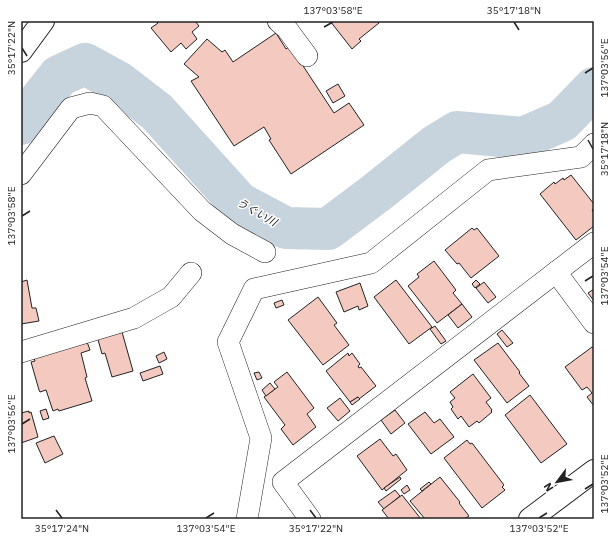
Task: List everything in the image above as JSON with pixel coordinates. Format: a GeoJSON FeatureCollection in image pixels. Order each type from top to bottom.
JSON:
{"type":"FeatureCollection","features":[{"type":"Feature","properties":{"kind":"main road"},"geometry":{"type":"LineString","coordinates":[[21,51],[43,21]]}},
{"type":"Feature","properties":{"kind":"main road"},"geometry":{"type":"LineString","coordinates":[[530,519],[594,471]]}},
{"type":"Feature","properties":{"kind":"street"},"geometry":{"type":"LineString","coordinates":[[278,21],[287,29],[307,56]]}},
{"type":"Feature","properties":{"kind":"street"},"geometry":{"type":"LineString","coordinates":[[21,174],[71,108],[90,103],[103,106],[202,211],[232,234],[265,252]]}},
{"type":"Feature","properties":{"kind":"street"},"geometry":{"type":"LineString","coordinates":[[247,519],[261,438],[228,342],[254,289],[371,263],[488,170],[580,157],[594,144]]}},
{"type":"Feature","properties":{"kind":"street"},"geometry":{"type":"LineString","coordinates":[[310,519],[283,482],[594,243]]}},
{"type":"Feature","properties":{"kind":"street"},"geometry":{"type":"LineString","coordinates":[[556,272],[594,323]]}},
{"type":"Feature","properties":{"kind":"street"},"geometry":{"type":"LineString","coordinates":[[21,352],[134,318],[171,297],[191,273]]}},
{"type":"Feature","properties":{"kind":"building"},"geometry":{"type":"Polygon","coordinates":[[[156,21],[195,21],[199,26],[192,32],[197,39],[186,49],[181,43],[171,52],[151,28],[158,23],[156,21]]]}},
{"type":"Feature","properties":{"kind":"building"},"geometry":{"type":"Polygon","coordinates":[[[330,21],[377,21],[379,23],[359,39],[361,41],[352,49],[330,21]]]}},
{"type":"Feature","properties":{"kind":"building"},"geometry":{"type":"Polygon","coordinates":[[[276,33],[286,49],[290,46],[334,113],[349,103],[364,125],[291,174],[269,140],[271,139],[264,127],[234,146],[191,81],[199,77],[184,64],[207,39],[222,52],[225,50],[233,62],[276,33]]]}},
{"type":"Feature","properties":{"kind":"building"},"geometry":{"type":"Polygon","coordinates":[[[338,84],[345,96],[333,103],[326,91],[338,84]]]}},
{"type":"Feature","properties":{"kind":"building"},"geometry":{"type":"Polygon","coordinates":[[[571,175],[594,204],[594,209],[592,210],[594,213],[594,226],[576,240],[540,194],[554,182],[555,184],[563,178],[564,180],[571,175]]]}},
{"type":"Feature","properties":{"kind":"building"},"geometry":{"type":"Polygon","coordinates":[[[472,228],[474,230],[477,228],[499,256],[471,278],[459,263],[457,264],[445,250],[472,228]]]}},
{"type":"Feature","properties":{"kind":"building"},"geometry":{"type":"Polygon","coordinates":[[[434,261],[456,290],[453,293],[462,304],[437,323],[408,286],[419,277],[417,274],[434,261]]]}},
{"type":"Feature","properties":{"kind":"building"},"geometry":{"type":"Polygon","coordinates":[[[27,280],[32,308],[36,308],[39,321],[21,324],[21,282],[27,280]]]}},
{"type":"Feature","properties":{"kind":"building"},"geometry":{"type":"Polygon","coordinates":[[[396,280],[432,327],[409,344],[374,297],[396,280]]]}},
{"type":"Feature","properties":{"kind":"building"},"geometry":{"type":"Polygon","coordinates":[[[476,280],[480,284],[475,288],[472,284],[476,280]]]}},
{"type":"Feature","properties":{"kind":"building"},"geometry":{"type":"Polygon","coordinates":[[[484,282],[496,297],[488,303],[476,288],[484,282]]]}},
{"type":"Feature","properties":{"kind":"building"},"geometry":{"type":"Polygon","coordinates":[[[360,283],[368,306],[359,310],[358,306],[344,312],[336,292],[360,283]]]}},
{"type":"Feature","properties":{"kind":"building"},"geometry":{"type":"Polygon","coordinates":[[[594,289],[594,301],[588,293],[594,289]]]}},
{"type":"Feature","properties":{"kind":"building"},"geometry":{"type":"Polygon","coordinates":[[[318,297],[337,323],[334,325],[349,345],[323,365],[288,320],[318,297]]]}},
{"type":"Feature","properties":{"kind":"building"},"geometry":{"type":"Polygon","coordinates":[[[282,300],[284,305],[276,308],[274,303],[282,300]]]}},
{"type":"Feature","properties":{"kind":"building"},"geometry":{"type":"Polygon","coordinates":[[[462,304],[472,317],[458,328],[448,315],[462,304]]]}},
{"type":"Feature","properties":{"kind":"building"},"geometry":{"type":"Polygon","coordinates":[[[435,326],[446,341],[441,344],[430,329],[435,326]]]}},
{"type":"Feature","properties":{"kind":"building"},"geometry":{"type":"Polygon","coordinates":[[[502,330],[513,343],[507,347],[497,334],[502,330]]]}},
{"type":"Feature","properties":{"kind":"building"},"geometry":{"type":"Polygon","coordinates":[[[122,332],[133,371],[112,377],[105,353],[102,354],[97,336],[122,332]]]}},
{"type":"Feature","properties":{"kind":"building"},"geometry":{"type":"Polygon","coordinates":[[[86,339],[90,350],[81,353],[87,377],[85,378],[92,401],[59,411],[58,409],[53,411],[46,390],[40,392],[39,390],[31,362],[35,361],[32,353],[86,339]]]}},
{"type":"Feature","properties":{"kind":"building"},"geometry":{"type":"Polygon","coordinates":[[[498,343],[529,386],[507,403],[474,360],[498,343]]]}},
{"type":"Feature","properties":{"kind":"building"},"geometry":{"type":"Polygon","coordinates":[[[592,347],[594,349],[594,406],[587,397],[592,393],[587,387],[582,390],[565,367],[592,347]]]}},
{"type":"Feature","properties":{"kind":"building"},"geometry":{"type":"Polygon","coordinates":[[[164,352],[167,359],[159,363],[156,356],[164,352]]]}},
{"type":"Feature","properties":{"kind":"building"},"geometry":{"type":"Polygon","coordinates":[[[348,353],[349,356],[352,353],[360,364],[358,366],[359,368],[361,367],[376,386],[359,399],[358,397],[350,402],[326,371],[348,353]]]}},
{"type":"Feature","properties":{"kind":"building"},"geometry":{"type":"Polygon","coordinates":[[[160,366],[163,374],[143,381],[140,373],[160,366]]]}},
{"type":"Feature","properties":{"kind":"building"},"geometry":{"type":"Polygon","coordinates":[[[259,372],[262,378],[257,380],[254,373],[259,372]]]}},
{"type":"Feature","properties":{"kind":"building"},"geometry":{"type":"Polygon","coordinates":[[[287,372],[314,408],[307,414],[316,427],[293,445],[281,429],[285,425],[264,397],[278,387],[274,382],[287,372]]]}},
{"type":"Feature","properties":{"kind":"building"},"geometry":{"type":"Polygon","coordinates":[[[473,374],[491,398],[486,402],[492,412],[479,423],[477,421],[469,427],[461,416],[458,419],[451,409],[453,407],[450,402],[455,398],[450,392],[473,374]]]}},
{"type":"Feature","properties":{"kind":"building"},"geometry":{"type":"Polygon","coordinates":[[[270,383],[275,389],[266,396],[262,390],[270,383]]]}},
{"type":"Feature","properties":{"kind":"building"},"geometry":{"type":"Polygon","coordinates":[[[530,395],[567,444],[541,463],[505,415],[530,395]]]}},
{"type":"Feature","properties":{"kind":"building"},"geometry":{"type":"Polygon","coordinates":[[[358,397],[360,399],[352,405],[350,402],[358,397]]]}},
{"type":"Feature","properties":{"kind":"building"},"geometry":{"type":"Polygon","coordinates":[[[340,398],[350,411],[338,421],[327,408],[340,398]]]}},
{"type":"Feature","properties":{"kind":"building"},"geometry":{"type":"Polygon","coordinates":[[[46,409],[49,418],[43,420],[40,411],[46,409]]]}},
{"type":"Feature","properties":{"kind":"building"},"geometry":{"type":"Polygon","coordinates":[[[395,410],[405,423],[391,434],[381,420],[395,410]]]}},
{"type":"Feature","properties":{"kind":"building"},"geometry":{"type":"Polygon","coordinates":[[[29,411],[29,413],[31,412],[38,437],[21,443],[21,413],[29,411]]]}},
{"type":"Feature","properties":{"kind":"building"},"geometry":{"type":"Polygon","coordinates":[[[425,412],[434,423],[440,419],[454,437],[431,454],[408,424],[425,412]]]}},
{"type":"Feature","properties":{"kind":"building"},"geometry":{"type":"Polygon","coordinates":[[[54,436],[63,454],[45,463],[36,443],[54,436]]]}},
{"type":"Feature","properties":{"kind":"building"},"geometry":{"type":"Polygon","coordinates":[[[380,439],[393,456],[396,454],[407,470],[382,490],[357,456],[380,439]]]}},
{"type":"Feature","properties":{"kind":"building"},"geometry":{"type":"Polygon","coordinates":[[[467,440],[470,444],[472,443],[504,485],[502,487],[505,490],[482,508],[444,458],[467,440]]]}},
{"type":"Feature","properties":{"kind":"building"},"geometry":{"type":"Polygon","coordinates":[[[400,477],[401,479],[386,491],[384,488],[400,477]]]}},
{"type":"Feature","properties":{"kind":"building"},"geometry":{"type":"Polygon","coordinates":[[[440,477],[469,516],[464,519],[425,519],[410,501],[440,477]]]}},
{"type":"Feature","properties":{"kind":"building"},"geometry":{"type":"Polygon","coordinates":[[[429,482],[431,484],[422,491],[420,489],[429,482]]]}},
{"type":"Feature","properties":{"kind":"building"},"geometry":{"type":"Polygon","coordinates":[[[407,485],[410,490],[404,494],[401,490],[407,485]]]}},
{"type":"Feature","properties":{"kind":"building"},"geometry":{"type":"Polygon","coordinates":[[[395,490],[400,496],[384,509],[378,502],[395,490]]]}},
{"type":"Feature","properties":{"kind":"building"},"geometry":{"type":"Polygon","coordinates":[[[402,495],[421,519],[389,519],[382,510],[402,495]]]}},
{"type":"Feature","properties":{"kind":"waterway","name":"うぐい川"},"geometry":{"type":"LineString","coordinates":[[21,124],[59,76],[85,64],[118,82],[157,112],[239,203],[286,228],[328,229],[436,145],[457,132],[523,138],[562,121],[594,88]]}}]}
